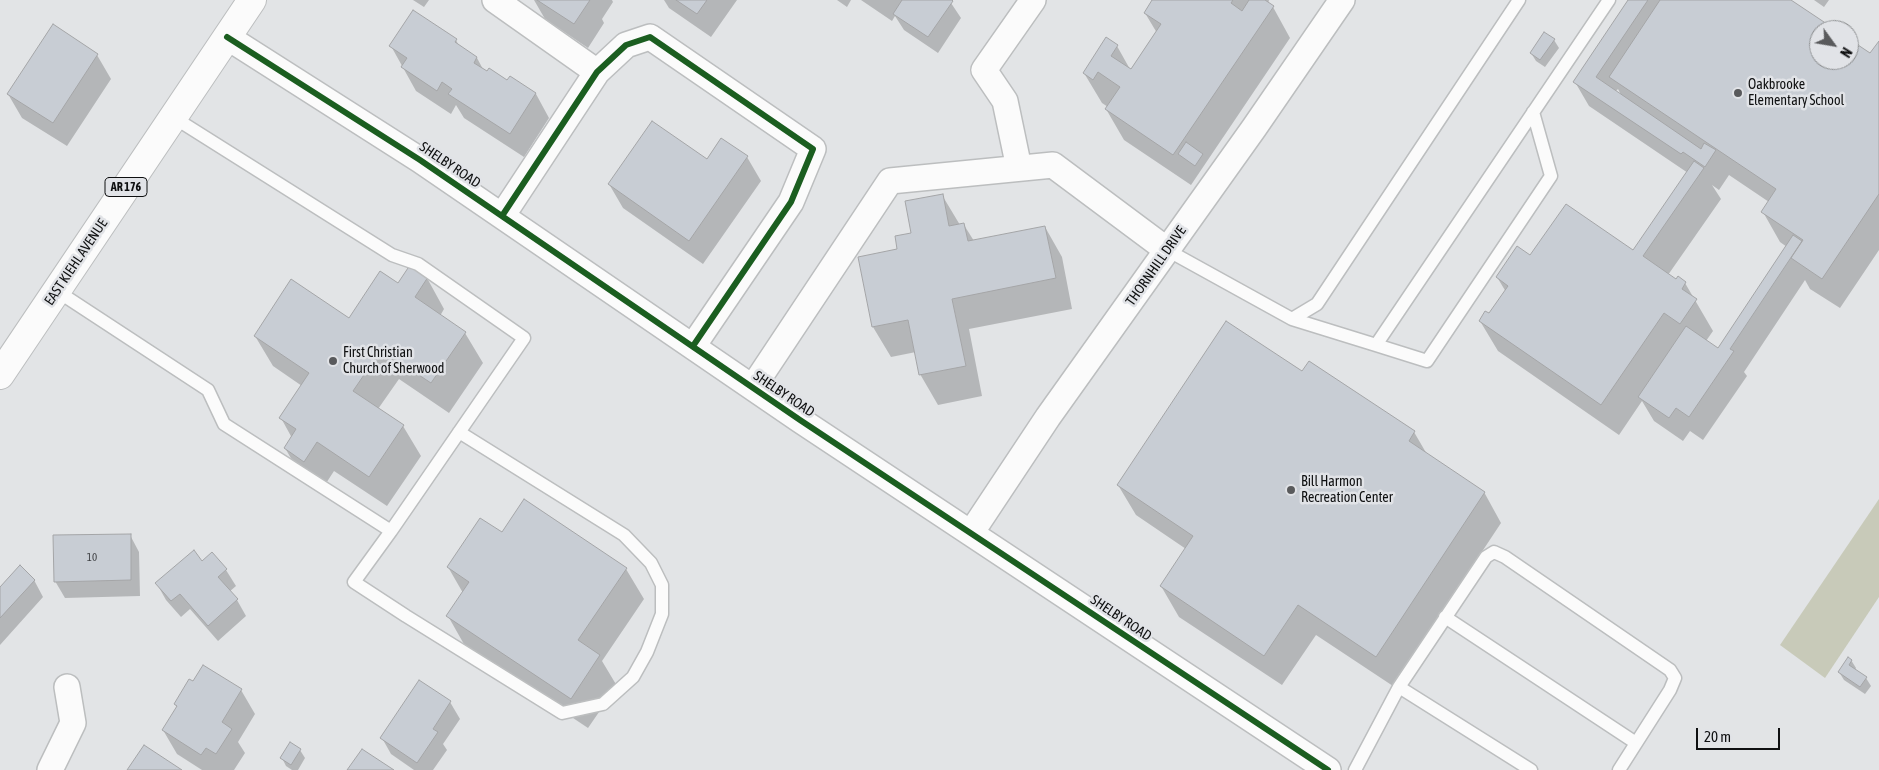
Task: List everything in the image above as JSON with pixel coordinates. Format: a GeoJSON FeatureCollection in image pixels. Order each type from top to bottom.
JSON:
{"type":"FeatureCollection","features":[{"type":"Feature","properties":{"kind":"main road","name":"EAST KIEHL AVENUE"},"geometry":{"type":"LineString","coordinates":[[0,375],[252,0]]}},
{"type":"Feature","properties":{"kind":"street"},"geometry":{"type":"LineString","coordinates":[[495,0],[597,72]]}},
{"type":"Feature","properties":{"kind":"street"},"geometry":{"type":"LineString","coordinates":[[1019,168],[1005,101],[984,70],[1033,0]]}},
{"type":"Feature","properties":{"kind":"street","name":"THORNHILL DRIVE"},"geometry":{"type":"LineString","coordinates":[[971,533],[1048,418],[1342,0]]}},
{"type":"Feature","properties":{"kind":"street","name":"SHELBY ROAD"},"geometry":{"type":"LineString","coordinates":[[227,37],[396,144],[753,388],[1328,770]]}},
{"type":"Feature","properties":{"kind":"street"},"geometry":{"type":"LineString","coordinates":[[502,216],[597,72],[626,45],[650,37],[813,149],[791,202],[693,346]]}},
{"type":"Feature","properties":{"kind":"street"},"geometry":{"type":"LineString","coordinates":[[753,388],[890,181],[1053,165],[1167,250]]}},
{"type":"Feature","properties":{"kind":"street"},"geometry":{"type":"LineString","coordinates":[[50,770],[73,724],[67,687]]}},
{"type":"Feature","properties":{"kind":"lane"},"geometry":{"type":"LineString","coordinates":[[1292,319],[1317,304],[1519,0]]}},
{"type":"Feature","properties":{"kind":"lane"},"geometry":{"type":"LineString","coordinates":[[1376,345],[1610,0]]}},
{"type":"Feature","properties":{"kind":"lane"},"geometry":{"type":"LineString","coordinates":[[1167,250],[1292,319],[1427,361],[1552,176],[1533,112]]}},
{"type":"Feature","properties":{"kind":"lane"},"geometry":{"type":"LineString","coordinates":[[172,117],[392,255],[418,264],[524,338],[354,582],[562,713],[603,704],[633,677],[647,652],[662,614],[662,585],[651,563],[624,535],[459,432]]}},
{"type":"Feature","properties":{"kind":"lane"},"geometry":{"type":"LineString","coordinates":[[56,291],[208,390],[224,424],[391,531]]}},
{"type":"Feature","properties":{"kind":"lane"},"geometry":{"type":"LineString","coordinates":[[1355,770],[1399,687],[1486,557],[1494,552],[1505,557],[1670,670],[1675,678],[1670,690],[1619,770]]}},
{"type":"Feature","properties":{"kind":"lane"},"geometry":{"type":"LineString","coordinates":[[1445,617],[1636,743]]}},
{"type":"Feature","properties":{"kind":"lane"},"geometry":{"type":"LineString","coordinates":[[1399,687],[1531,770]]}},
{"type":"Feature","properties":{"kind":"green space"},"geometry":{"type":"Polygon","coordinates":[[[1879,499],[1879,597],[1825,678],[1780,645],[1879,499]]]}},
{"type":"Feature","properties":{"kind":"building"},"geometry":{"type":"Polygon","coordinates":[[[537,0],[590,0],[574,24],[537,0]]]}},
{"type":"Feature","properties":{"kind":"building"},"geometry":{"type":"Polygon","coordinates":[[[676,0],[707,0],[697,14],[676,0]]]}},
{"type":"Feature","properties":{"kind":"building"},"geometry":{"type":"Polygon","coordinates":[[[902,0],[953,1],[928,37],[893,14],[902,0]]]}},
{"type":"Feature","properties":{"kind":"building"},"geometry":{"type":"Polygon","coordinates":[[[1152,0],[1233,0],[1231,3],[1242,11],[1249,0],[1265,0],[1274,6],[1173,155],[1105,109],[1120,87],[1098,72],[1093,80],[1083,73],[1106,37],[1118,45],[1111,56],[1131,69],[1161,24],[1144,13],[1152,0]]]}},
{"type":"Feature","properties":{"kind":"building"},"geometry":{"type":"Polygon","coordinates":[[[1628,0],[1648,0],[1596,77],[1701,149],[1704,143],[1716,150],[1705,167],[1683,152],[1681,154],[1573,82],[1628,0]]]}},
{"type":"Feature","properties":{"kind":"building"},"geometry":{"type":"Polygon","coordinates":[[[1660,0],[1791,0],[1821,20],[1809,20],[1809,70],[1859,70],[1859,46],[1870,53],[1879,41],[1879,194],[1822,279],[1791,258],[1803,240],[1761,212],[1776,189],[1609,77],[1660,0]]]}},
{"type":"Feature","properties":{"kind":"building"},"geometry":{"type":"Polygon","coordinates":[[[413,10],[457,39],[455,42],[477,57],[474,63],[487,71],[489,68],[507,80],[510,76],[536,93],[510,134],[448,94],[452,89],[442,82],[437,91],[401,67],[407,58],[389,46],[413,10]]]}},
{"type":"Feature","properties":{"kind":"building"},"geometry":{"type":"Polygon","coordinates":[[[53,24],[98,54],[53,123],[7,94],[53,24]]]}},
{"type":"Feature","properties":{"kind":"building"},"geometry":{"type":"Polygon","coordinates":[[[1544,32],[1555,39],[1540,60],[1530,53],[1544,32]]]}},
{"type":"Feature","properties":{"kind":"building"},"geometry":{"type":"Polygon","coordinates":[[[652,121],[707,159],[721,138],[748,156],[689,241],[608,184],[652,121]]]}},
{"type":"Feature","properties":{"kind":"building"},"geometry":{"type":"Polygon","coordinates":[[[1186,142],[1203,154],[1195,166],[1178,154],[1186,142]]]}},
{"type":"Feature","properties":{"kind":"building"},"geometry":{"type":"Polygon","coordinates":[[[1694,161],[1704,168],[1643,256],[1676,279],[1678,276],[1686,282],[1682,289],[1697,299],[1680,324],[1664,313],[1601,405],[1479,321],[1485,311],[1489,313],[1508,286],[1496,277],[1517,246],[1530,255],[1566,204],[1633,250],[1694,161]]]}},
{"type":"Feature","properties":{"kind":"building"},"geometry":{"type":"Polygon","coordinates":[[[943,194],[949,226],[964,223],[968,241],[1045,226],[1056,278],[952,299],[966,366],[919,375],[908,320],[872,327],[858,257],[897,249],[895,236],[911,233],[905,201],[943,194]]]}},
{"type":"Feature","properties":{"kind":"building"},"geometry":{"type":"Polygon","coordinates":[[[1793,235],[1802,241],[1730,349],[1734,351],[1689,417],[1676,408],[1669,418],[1638,397],[1686,326],[1718,348],[1793,235]]]}},
{"type":"Feature","properties":{"kind":"building","name":"First Christian Church of Sherwood"},"geometry":{"type":"Polygon","coordinates":[[[410,265],[428,277],[415,297],[466,332],[431,383],[381,350],[353,391],[404,425],[369,477],[317,442],[304,462],[284,448],[296,429],[279,418],[309,373],[254,336],[291,279],[349,318],[380,271],[398,283],[410,265]]]}},
{"type":"Feature","properties":{"kind":"building"},"geometry":{"type":"Polygon","coordinates":[[[1226,321],[1302,371],[1309,361],[1415,431],[1409,441],[1485,492],[1376,657],[1298,605],[1264,656],[1160,586],[1193,536],[1117,485],[1226,321]]]}},
{"type":"Feature","properties":{"kind":"building"},"geometry":{"type":"Polygon","coordinates":[[[524,499],[627,568],[578,640],[600,655],[571,699],[446,616],[469,582],[447,567],[480,518],[502,532],[524,499]]]}},
{"type":"Feature","properties":{"kind":"building"},"geometry":{"type":"Polygon","coordinates":[[[131,534],[131,580],[54,582],[53,535],[131,534]]]}},
{"type":"Feature","properties":{"kind":"building"},"geometry":{"type":"Polygon","coordinates":[[[194,550],[202,561],[212,552],[227,569],[218,577],[238,599],[208,626],[180,594],[171,601],[155,583],[194,550]]]}},
{"type":"Feature","properties":{"kind":"building"},"geometry":{"type":"Polygon","coordinates":[[[20,565],[35,580],[0,618],[0,587],[20,565]]]}},
{"type":"Feature","properties":{"kind":"building"},"geometry":{"type":"Polygon","coordinates":[[[1848,657],[1852,660],[1849,665],[1867,677],[1860,687],[1838,672],[1848,657]]]}},
{"type":"Feature","properties":{"kind":"building"},"geometry":{"type":"Polygon","coordinates":[[[203,665],[242,689],[222,722],[232,729],[216,754],[206,748],[201,755],[162,730],[177,706],[174,704],[189,679],[193,681],[203,665]]]}},
{"type":"Feature","properties":{"kind":"building"},"geometry":{"type":"Polygon","coordinates":[[[419,680],[451,701],[433,729],[438,732],[417,763],[380,738],[419,680]]]}},
{"type":"Feature","properties":{"kind":"building"},"geometry":{"type":"Polygon","coordinates":[[[290,742],[301,749],[291,765],[280,758],[290,742]]]}},
{"type":"Feature","properties":{"kind":"building"},"geometry":{"type":"Polygon","coordinates":[[[144,745],[182,770],[127,770],[144,745]]]}},
{"type":"Feature","properties":{"kind":"building"},"geometry":{"type":"Polygon","coordinates":[[[362,749],[394,770],[347,770],[362,749]]]}},
{"type":"Feature","properties":{"kind":"cycle path"},"geometry":{"type":"LineString","coordinates":[[227,37],[420,160],[800,420],[1328,770]]}},
{"type":"Feature","properties":{"kind":"cycle path"},"geometry":{"type":"LineString","coordinates":[[502,216],[597,72],[626,45],[650,37],[813,149],[791,202],[693,346]]}},
{"type":"Feature","properties":{"kind":"place","name":"Oakbrooke Elementary School"},"geometry":{"type":"Point","coordinates":[1738,93]}},
{"type":"Feature","properties":{"kind":"place","name":"First Christian Church of Sherwood"},"geometry":{"type":"Point","coordinates":[333,361]}},
{"type":"Feature","properties":{"kind":"place","name":"Bill Harmon Recreation Center"},"geometry":{"type":"Point","coordinates":[1291,490]}}]}
